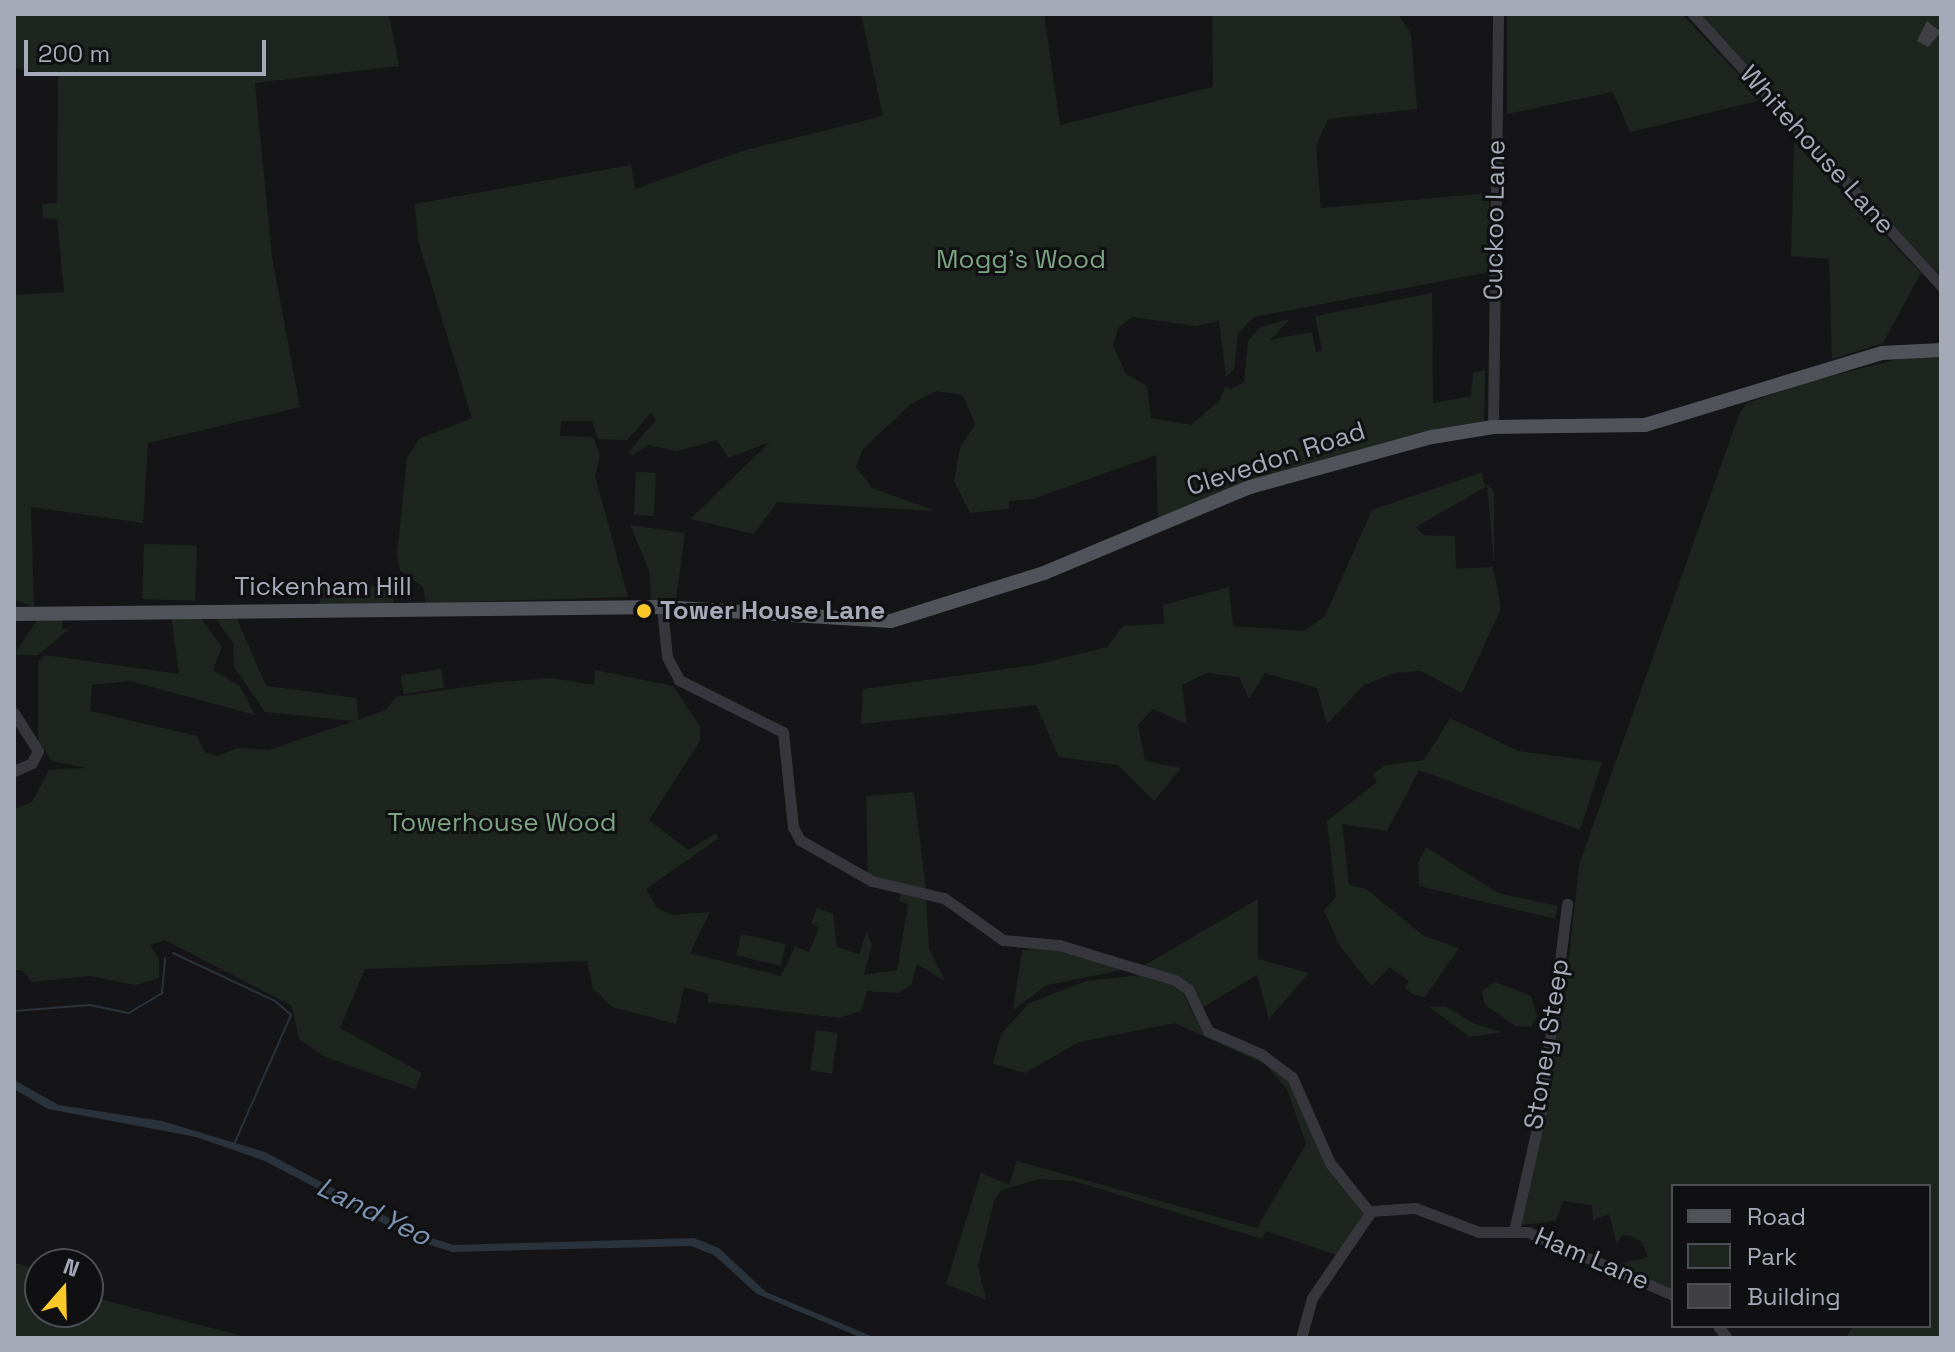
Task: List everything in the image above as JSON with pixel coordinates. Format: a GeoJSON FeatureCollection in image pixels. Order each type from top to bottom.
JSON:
{"type":"FeatureCollection","features":[{"type":"Feature","properties":{"kind":"main road","name":"Clevedon Road"},"geometry":{"type":"LineString","coordinates":[[632,607],[851,623],[905,618],[1044,573],[1250,487],[1432,437],[1493,427],[1645,425],[1882,353],[1941,350]]}},
{"type":"Feature","properties":{"kind":"main road","name":"Tickenham Hill"},"geometry":{"type":"LineString","coordinates":[[14,614],[632,607]]}},
{"type":"Feature","properties":{"kind":"street","name":"Cuckoo Lane"},"geometry":{"type":"LineString","coordinates":[[1493,427],[1498,14]]}},
{"type":"Feature","properties":{"kind":"street","name":"Whitehouse Lane"},"geometry":{"type":"LineString","coordinates":[[1693,14],[1941,286]]}},
{"type":"Feature","properties":{"kind":"street"},"geometry":{"type":"LineString","coordinates":[[662,607],[667,657],[679,680],[783,732],[793,827],[800,840],[872,881],[944,898],[1003,940],[1059,945],[1182,983],[1203,1026],[1292,1077],[1330,1163],[1370,1211],[1312,1298],[1301,1338]]}},
{"type":"Feature","properties":{"kind":"street"},"geometry":{"type":"LineString","coordinates":[[14,713],[38,751],[32,763],[14,771]]}},
{"type":"Feature","properties":{"kind":"street","name":"Stoney Steep"},"geometry":{"type":"LineString","coordinates":[[1514,1231],[1541,1110],[1567,904]]}},
{"type":"Feature","properties":{"kind":"street","name":"Ham Lane"},"geometry":{"type":"LineString","coordinates":[[1370,1211],[1415,1208],[1479,1232],[1514,1231],[1548,1238],[1610,1272],[1671,1294]]}},
{"type":"Feature","properties":{"kind":"green space"},"geometry":{"type":"Polygon","coordinates":[[[14,14],[389,14],[399,66],[255,83],[272,257],[300,407],[148,443],[143,523],[31,507],[34,607],[14,600],[14,295],[64,292],[57,219],[43,218],[42,204],[57,203],[58,75],[14,68],[14,14]]]}},
{"type":"Feature","properties":{"kind":"green space","name":"Mogg's Wood"},"geometry":{"type":"Polygon","coordinates":[[[861,14],[1044,14],[1060,125],[1213,87],[1212,14],[1398,14],[1411,34],[1417,109],[1328,119],[1316,146],[1321,208],[1489,193],[1489,272],[1254,317],[1238,334],[1234,370],[1226,377],[1219,321],[1196,326],[1132,317],[1118,328],[1113,346],[1126,374],[1147,386],[1151,418],[1191,425],[1219,401],[1226,386],[1230,390],[1244,382],[1248,341],[1260,327],[1290,319],[1270,340],[1312,332],[1316,352],[1322,351],[1315,316],[1432,293],[1433,403],[1471,396],[1473,373],[1485,370],[1484,423],[1158,518],[1156,455],[1033,499],[1009,501],[1009,509],[970,513],[954,481],[960,448],[975,424],[963,395],[937,391],[912,403],[863,449],[856,467],[872,488],[936,511],[777,502],[754,534],[690,519],[770,442],[728,458],[717,440],[677,451],[648,445],[633,455],[628,453],[656,420],[651,413],[627,440],[598,439],[592,421],[561,421],[560,436],[593,437],[600,455],[595,476],[628,597],[426,603],[423,587],[400,570],[397,555],[407,458],[419,439],[472,418],[418,240],[415,204],[631,165],[635,189],[742,151],[883,116],[861,14]]]}},
{"type":"Feature","properties":{"kind":"green space"},"geometry":{"type":"Polygon","coordinates":[[[1507,14],[1682,14],[1762,100],[1630,132],[1613,92],[1507,114],[1507,14]]]}},
{"type":"Feature","properties":{"kind":"green space"},"geometry":{"type":"Polygon","coordinates":[[[1698,14],[1941,14],[1941,276],[1856,186],[1698,14]]]}},
{"type":"Feature","properties":{"kind":"green space"},"geometry":{"type":"Polygon","coordinates":[[[1794,142],[1921,273],[1883,343],[1832,359],[1829,259],[1791,256],[1794,142]]]}},
{"type":"Feature","properties":{"kind":"green space"},"geometry":{"type":"Polygon","coordinates":[[[1911,356],[1941,357],[1941,1338],[1846,1338],[1852,1328],[1931,1328],[1931,1184],[1671,1184],[1671,1290],[1610,1266],[1648,1257],[1642,1242],[1631,1236],[1621,1235],[1617,1245],[1609,1214],[1593,1220],[1592,1205],[1563,1201],[1556,1221],[1521,1225],[1566,985],[1579,865],[1740,412],[1747,403],[1819,379],[1911,356]]]}},
{"type":"Feature","properties":{"kind":"green space"},"geometry":{"type":"Polygon","coordinates":[[[636,472],[656,473],[654,516],[634,515],[636,472]]]}},
{"type":"Feature","properties":{"kind":"green space"},"geometry":{"type":"Polygon","coordinates":[[[1483,472],[1483,482],[1494,491],[1494,563],[1487,486],[1416,527],[1423,535],[1455,536],[1456,569],[1493,567],[1501,609],[1462,693],[1421,671],[1394,673],[1364,685],[1327,724],[1317,688],[1265,673],[1249,699],[1239,677],[1207,673],[1182,685],[1187,724],[1153,709],[1138,725],[1145,761],[1181,768],[1154,801],[1118,765],[1059,757],[1036,705],[861,724],[863,689],[1034,665],[1107,647],[1123,626],[1164,624],[1163,605],[1229,587],[1233,626],[1304,631],[1325,616],[1372,510],[1483,472]]]}},
{"type":"Feature","properties":{"kind":"green space"},"geometry":{"type":"Polygon","coordinates":[[[630,525],[685,533],[676,600],[651,600],[649,570],[630,525]]]}},
{"type":"Feature","properties":{"kind":"green space"},"geometry":{"type":"Polygon","coordinates":[[[144,544],[197,546],[195,601],[142,599],[144,544]]]}},
{"type":"Feature","properties":{"kind":"green space"},"geometry":{"type":"Polygon","coordinates":[[[324,584],[393,587],[394,604],[319,605],[324,584]]]}},
{"type":"Feature","properties":{"kind":"green space","name":"Towerhouse Wood"},"geometry":{"type":"Polygon","coordinates":[[[171,615],[200,617],[222,647],[213,670],[240,686],[255,715],[130,681],[92,685],[90,711],[197,736],[205,752],[217,756],[237,748],[269,750],[354,721],[265,712],[234,667],[233,643],[215,618],[237,619],[266,686],[357,698],[358,720],[386,710],[396,697],[552,678],[594,685],[595,670],[673,686],[700,726],[700,741],[649,820],[688,850],[715,834],[719,838],[646,889],[657,908],[672,915],[710,912],[690,953],[781,976],[795,947],[809,952],[819,927],[811,923],[817,908],[833,914],[837,947],[859,954],[867,931],[872,945],[864,975],[897,970],[908,904],[899,901],[901,892],[926,896],[929,948],[945,981],[917,964],[911,985],[898,993],[867,991],[861,1011],[839,1018],[708,1002],[708,994],[684,987],[676,1024],[612,1007],[593,989],[587,961],[365,969],[340,1028],[422,1073],[415,1089],[325,1057],[299,1039],[292,1006],[165,940],[150,945],[159,959],[159,978],[136,985],[90,976],[32,982],[22,970],[14,970],[14,809],[32,802],[49,770],[87,768],[52,761],[38,740],[38,661],[45,655],[179,674],[171,615]]]}},
{"type":"Feature","properties":{"kind":"green space"},"geometry":{"type":"Polygon","coordinates":[[[63,616],[62,629],[69,629],[38,655],[14,655],[39,617],[63,616]]]}},
{"type":"Feature","properties":{"kind":"green space"},"geometry":{"type":"Polygon","coordinates":[[[441,669],[444,688],[403,694],[401,675],[441,669]]]}},
{"type":"Feature","properties":{"kind":"green space"},"geometry":{"type":"Polygon","coordinates":[[[1450,718],[1518,751],[1602,762],[1580,830],[1419,770],[1387,831],[1342,824],[1349,885],[1366,889],[1424,936],[1459,948],[1425,997],[1412,994],[1405,988],[1409,981],[1389,967],[1372,986],[1339,945],[1324,910],[1336,897],[1327,821],[1377,782],[1373,774],[1386,765],[1424,760],[1450,718]]]}},
{"type":"Feature","properties":{"kind":"green space"},"geometry":{"type":"Polygon","coordinates":[[[914,792],[926,890],[868,875],[866,796],[914,792]]]}},
{"type":"Feature","properties":{"kind":"green space"},"geometry":{"type":"Polygon","coordinates":[[[1426,847],[1498,893],[1558,906],[1555,919],[1419,886],[1418,863],[1426,847]]]}},
{"type":"Feature","properties":{"kind":"green space"},"geometry":{"type":"Polygon","coordinates":[[[1258,899],[1258,959],[1309,973],[1269,1019],[1257,975],[1198,1010],[1181,977],[1143,966],[1258,899]]]}},
{"type":"Feature","properties":{"kind":"green space"},"geometry":{"type":"Polygon","coordinates":[[[741,934],[786,944],[781,966],[736,955],[741,934]]]}},
{"type":"Feature","properties":{"kind":"green space"},"geometry":{"type":"Polygon","coordinates":[[[1054,948],[1127,969],[1047,985],[1013,1010],[1022,950],[1054,948]]]}},
{"type":"Feature","properties":{"kind":"green space"},"geometry":{"type":"Polygon","coordinates":[[[1140,975],[1180,988],[1202,1031],[1245,1049],[1290,1078],[1317,1142],[1367,1211],[1336,1255],[1266,1231],[1262,1239],[1074,1181],[1040,1179],[1001,1190],[994,1201],[978,1266],[986,1300],[946,1284],[981,1173],[1009,1185],[1017,1161],[1257,1228],[1306,1144],[1287,1089],[1265,1064],[1174,1023],[1079,1042],[1025,1073],[993,1064],[1001,1034],[1029,1003],[1086,981],[1140,975]]]}},
{"type":"Feature","properties":{"kind":"green space"},"geometry":{"type":"Polygon","coordinates":[[[1495,982],[1531,996],[1537,1017],[1531,1027],[1515,1026],[1485,1005],[1482,991],[1495,982]]]}},
{"type":"Feature","properties":{"kind":"green space"},"geometry":{"type":"Polygon","coordinates":[[[1445,1006],[1475,1024],[1503,1032],[1470,1037],[1429,1007],[1445,1006]]]}},
{"type":"Feature","properties":{"kind":"green space"},"geometry":{"type":"Polygon","coordinates":[[[816,1030],[838,1033],[832,1074],[810,1071],[816,1030]]]}},
{"type":"Feature","properties":{"kind":"green space"},"geometry":{"type":"Polygon","coordinates":[[[14,1263],[24,1265],[24,1328],[104,1328],[104,1300],[250,1338],[14,1338],[14,1263]]]}},
{"type":"Feature","properties":{"kind":"water","name":"Land Yeo"},"geometry":{"type":"Polygon","coordinates":[[[14,1080],[59,1105],[162,1121],[265,1152],[421,1235],[454,1245],[694,1238],[719,1248],[766,1292],[876,1338],[862,1338],[757,1294],[714,1255],[691,1246],[453,1252],[417,1241],[265,1161],[196,1137],[48,1109],[14,1089],[14,1080]]]}},
{"type":"Feature","properties":{"kind":"building"},"geometry":{"type":"Polygon","coordinates":[[[1927,21],[1941,32],[1928,47],[1917,41],[1927,21]]]}},
{"type":"Feature","properties":{"kind":"waterway"},"geometry":{"type":"LineString","coordinates":[[173,953],[275,1001],[291,1015],[235,1142]]}},
{"type":"Feature","properties":{"kind":"waterway"},"geometry":{"type":"LineString","coordinates":[[14,1011],[90,1005],[129,1013],[162,993],[165,958]]}},
{"type":"Feature","properties":{"kind":"place","name":"Tower House Lane"},"geometry":{"type":"Point","coordinates":[644,611]}}]}
